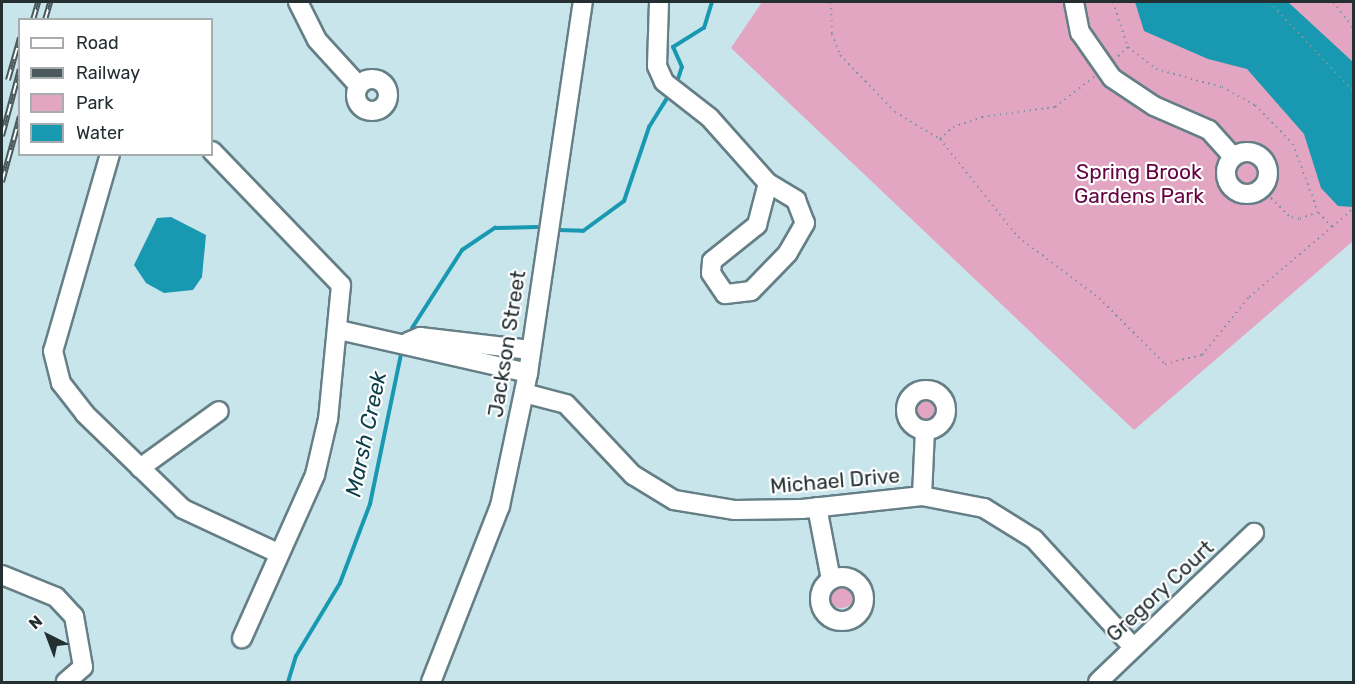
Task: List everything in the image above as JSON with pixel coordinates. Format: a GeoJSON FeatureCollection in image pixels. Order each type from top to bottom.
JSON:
{"type":"FeatureCollection","features":[{"type":"Feature","properties":{"kind":"street"},"geometry":{"type":"LineString","coordinates":[[298,2],[317,40],[359,86]]}},
{"type":"Feature","properties":{"kind":"street","name":"Jackson Street"},"geometry":{"type":"LineString","coordinates":[[431,682],[500,506],[528,373],[583,2]]}},
{"type":"Feature","properties":{"kind":"street"},"geometry":{"type":"LineString","coordinates":[[659,2],[657,66],[664,82],[710,118],[768,183],[796,200],[805,223],[801,236],[751,291],[725,294],[711,273],[712,261],[757,225],[768,183]]}},
{"type":"Feature","properties":{"kind":"street"},"geometry":{"type":"LineString","coordinates":[[1074,2],[1080,32],[1104,68],[1154,106],[1209,130],[1233,157]]}},
{"type":"Feature","properties":{"kind":"street"},"geometry":{"type":"LineString","coordinates":[[213,152],[341,285],[339,330],[315,475],[278,553],[242,638]]}},
{"type":"Feature","properties":{"kind":"street"},"geometry":{"type":"LineString","coordinates":[[1253,153],[1264,162],[1267,175],[1261,188],[1243,194],[1231,187],[1226,168],[1233,157],[1253,153]]}},
{"type":"Feature","properties":{"kind":"street"},"geometry":{"type":"LineString","coordinates":[[109,156],[54,351],[61,383],[140,468],[183,509],[278,553]]}},
{"type":"Feature","properties":{"kind":"street"},"geometry":{"type":"LineString","coordinates":[[339,330],[408,342],[461,361],[528,373]]}},
{"type":"Feature","properties":{"kind":"street"},"geometry":{"type":"LineString","coordinates":[[408,342],[420,337],[530,350]]}},
{"type":"Feature","properties":{"kind":"street","name":"Michael Drive"},"geometry":{"type":"LineString","coordinates":[[524,393],[566,404],[633,475],[674,500],[735,510],[816,507],[922,496],[984,508],[1024,531],[1132,646]]}},
{"type":"Feature","properties":{"kind":"street"},"geometry":{"type":"LineString","coordinates":[[140,468],[219,411]]}},
{"type":"Feature","properties":{"kind":"street"},"geometry":{"type":"LineString","coordinates":[[922,496],[924,430]]}},
{"type":"Feature","properties":{"kind":"street"},"geometry":{"type":"LineString","coordinates":[[816,507],[831,580]]}},
{"type":"Feature","properties":{"kind":"street","name":"Gregory Court"},"geometry":{"type":"LineString","coordinates":[[1098,682],[1132,646],[1254,533]]}},
{"type":"Feature","properties":{"kind":"street"},"geometry":{"type":"LineString","coordinates":[[2,575],[67,604],[82,640],[83,667],[66,682]]}},
{"type":"Feature","properties":{"kind":"path"},"geometry":{"type":"LineString","coordinates":[[831,2],[832,34],[840,56],[888,106],[940,139],[1018,237],[1099,298],[1165,364],[1202,355],[1249,297],[1353,208]]}},
{"type":"Feature","properties":{"kind":"path"},"geometry":{"type":"LineString","coordinates":[[1113,2],[1128,47],[1156,69],[1222,87],[1255,105],[1293,144],[1318,212],[1332,227]]}},
{"type":"Feature","properties":{"kind":"path"},"geometry":{"type":"LineString","coordinates":[[1269,2],[1353,93]]}},
{"type":"Feature","properties":{"kind":"path"},"geometry":{"type":"LineString","coordinates":[[1333,2],[1353,29]]}},
{"type":"Feature","properties":{"kind":"path"},"geometry":{"type":"LineString","coordinates":[[940,139],[953,127],[982,117],[1055,107],[1128,47]]}},
{"type":"Feature","properties":{"kind":"path"},"geometry":{"type":"LineString","coordinates":[[1261,188],[1289,216],[1299,219],[1318,212]]}},
{"type":"Feature","properties":{"kind":"green space","name":"Spring Brook Gardens Park"},"geometry":{"type":"Polygon","coordinates":[[[762,2],[1353,2],[1353,241],[1134,430],[731,48],[762,2]]]}},
{"type":"Feature","properties":{"kind":"green space"},"geometry":{"type":"Polygon","coordinates":[[[925,395],[935,400],[940,410],[935,420],[925,425],[915,420],[910,410],[915,400],[925,395]]]}},
{"type":"Feature","properties":{"kind":"green space"},"geometry":{"type":"Polygon","coordinates":[[[841,580],[851,584],[855,594],[851,604],[841,608],[831,604],[827,594],[831,584],[841,580]]]}},
{"type":"Feature","properties":{"kind":"water"},"geometry":{"type":"Polygon","coordinates":[[[1135,2],[1288,2],[1353,62],[1353,207],[1338,206],[1321,188],[1304,134],[1247,69],[1208,59],[1144,31],[1135,2]]]}},
{"type":"Feature","properties":{"kind":"water"},"geometry":{"type":"Polygon","coordinates":[[[171,217],[206,235],[202,277],[193,290],[164,293],[146,283],[134,265],[157,218],[171,217]]]}},
{"type":"Feature","properties":{"kind":"waterway","name":"Marsh Creek"},"geometry":{"type":"LineString","coordinates":[[676,85],[682,67],[673,47],[704,28],[712,2]]}},
{"type":"Feature","properties":{"kind":"waterway","name":"Marsh Creek"},"geometry":{"type":"LineString","coordinates":[[558,230],[583,231],[624,201],[649,127],[670,94]]}},
{"type":"Feature","properties":{"kind":"waterway","name":"Marsh Creek"},"geometry":{"type":"LineString","coordinates":[[412,328],[462,250],[495,228],[537,227]]}},
{"type":"Feature","properties":{"kind":"waterway","name":"Marsh Creek"},"geometry":{"type":"LineString","coordinates":[[288,682],[296,656],[340,583],[370,504],[401,354]]}},
{"type":"Feature","properties":{"kind":"railway"},"geometry":{"type":"LineString","coordinates":[[34,18],[38,2]]}},
{"type":"Feature","properties":{"kind":"railway"},"geometry":{"type":"LineString","coordinates":[[46,18],[50,2]]}},
{"type":"Feature","properties":{"kind":"railway"},"geometry":{"type":"LineString","coordinates":[[8,80],[18,45]]}},
{"type":"Feature","properties":{"kind":"railway"},"geometry":{"type":"LineString","coordinates":[[2,136],[18,76]]}},
{"type":"Feature","properties":{"kind":"railway"},"geometry":{"type":"LineString","coordinates":[[2,182],[18,123]]}}]}
